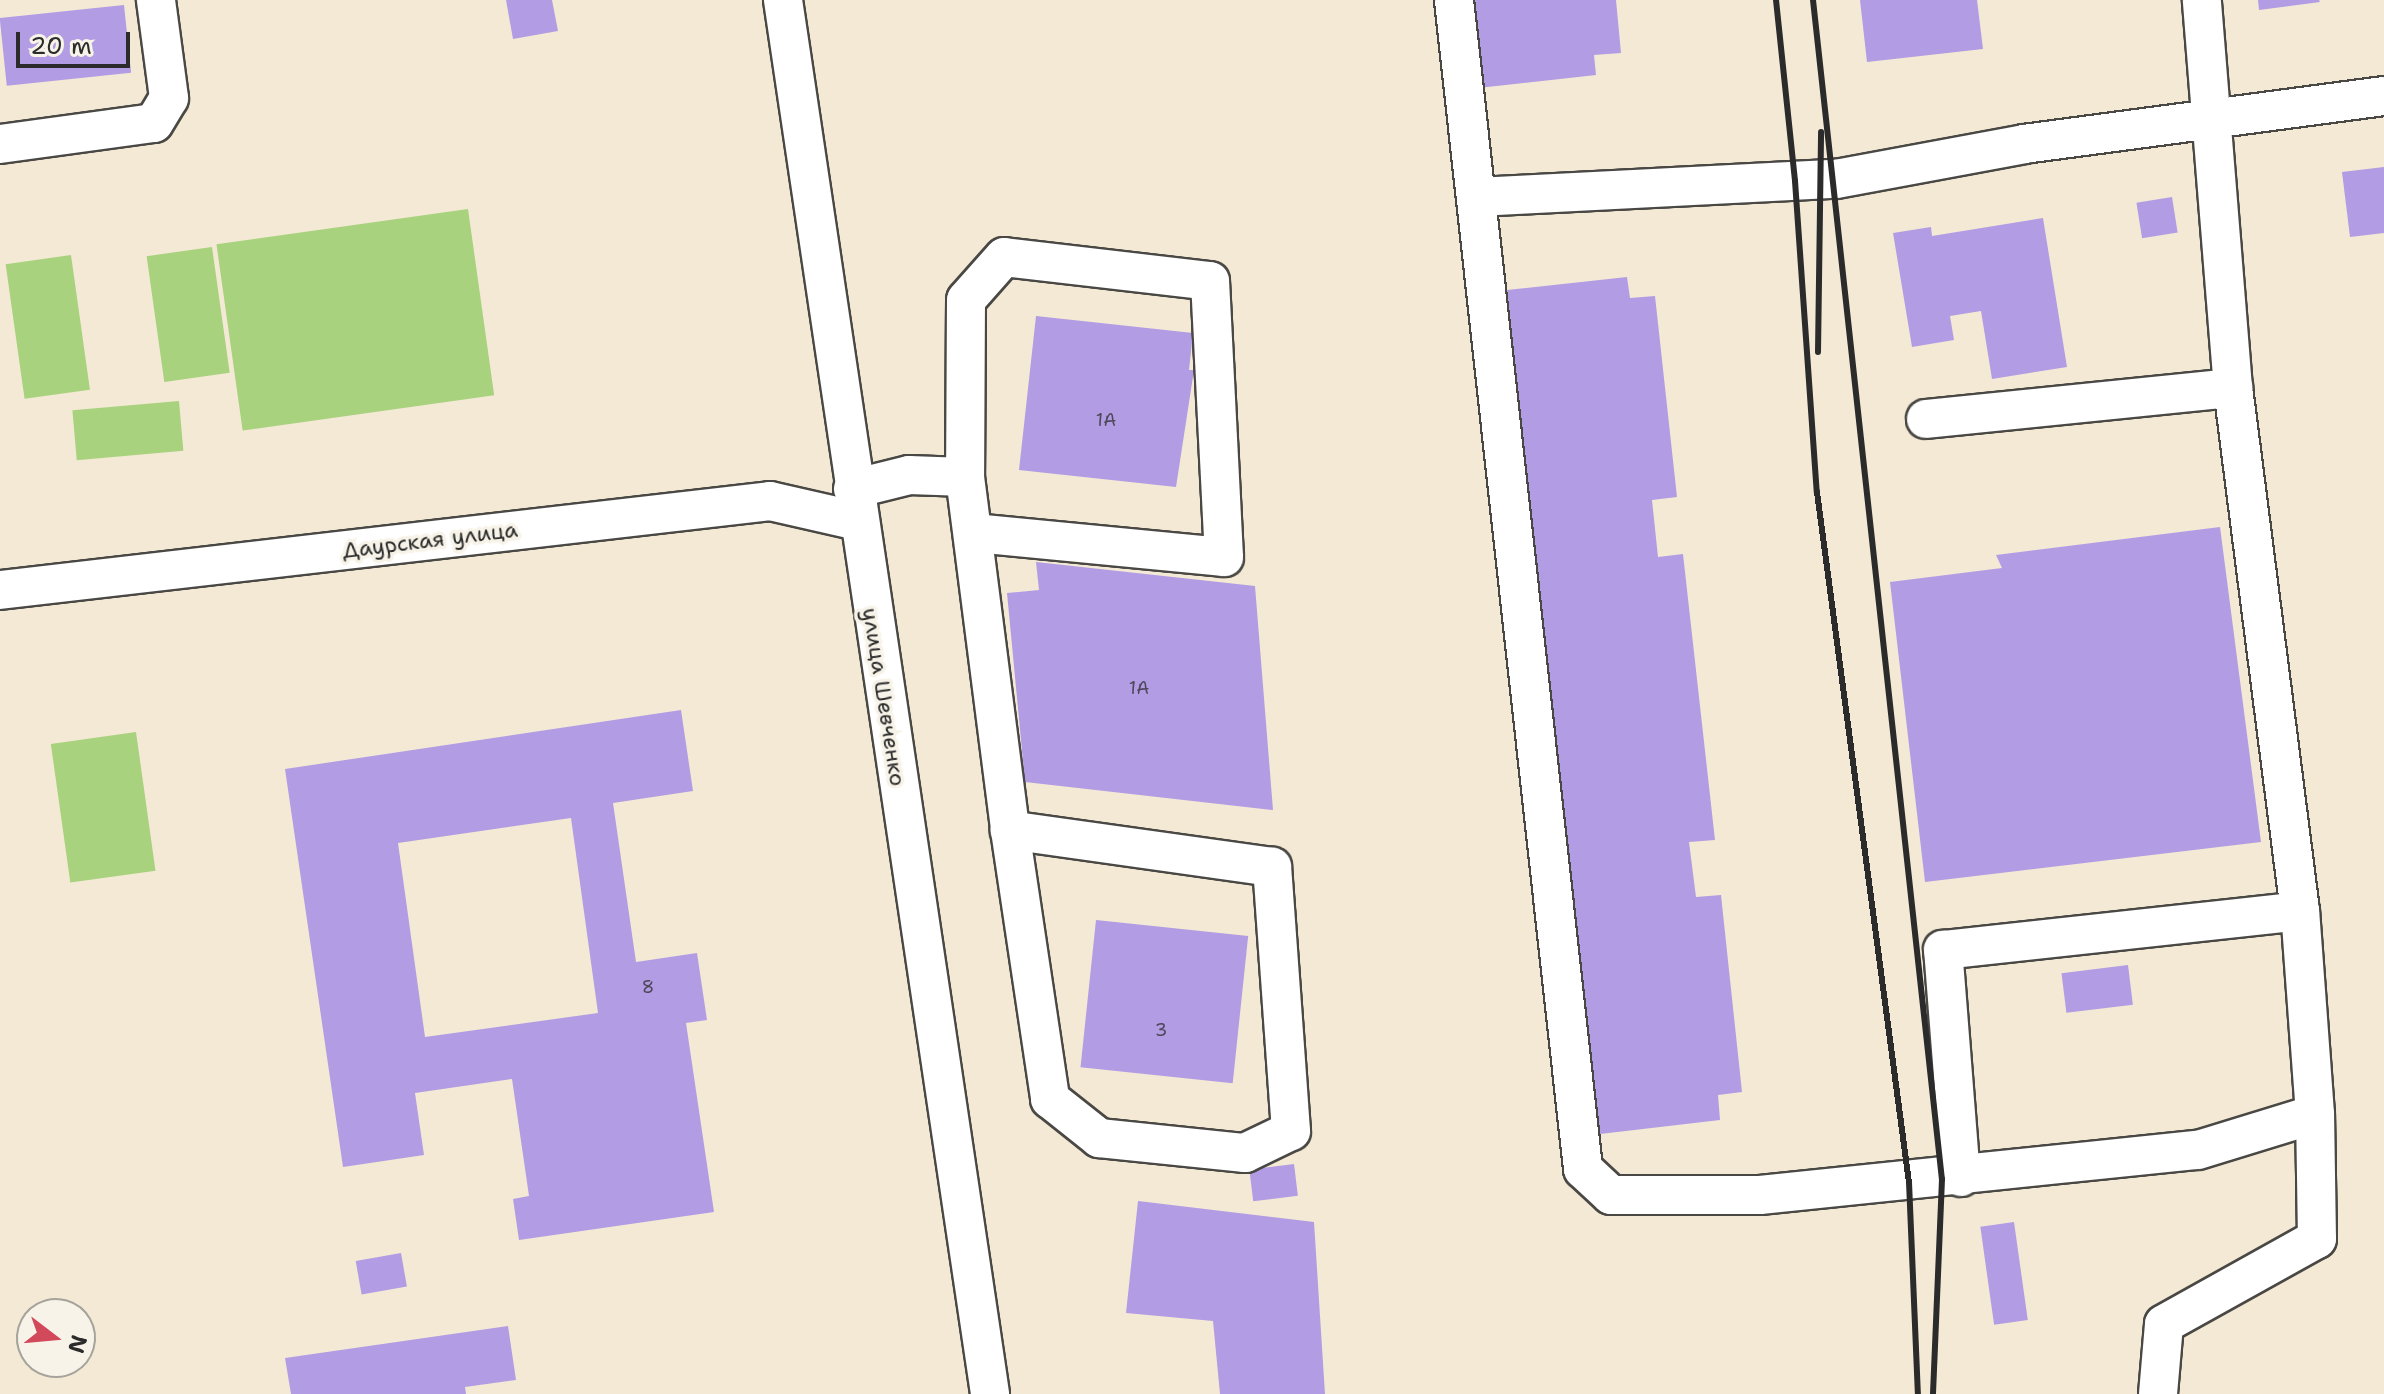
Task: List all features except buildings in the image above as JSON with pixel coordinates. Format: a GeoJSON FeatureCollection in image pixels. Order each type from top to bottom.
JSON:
{"type":"FeatureCollection","features":[{"type":"Feature","properties":{"kind":"street"},"geometry":{"type":"LineString","coordinates":[[0,144],[154,123],[169,98],[156,0]]}},
{"type":"Feature","properties":{"kind":"street","name":"улица Шевченко"},"geometry":{"type":"LineString","coordinates":[[783,0],[855,505],[990,1394]]}},
{"type":"Feature","properties":{"kind":"street"},"geometry":{"type":"LineString","coordinates":[[1454,0],[1583,1169],[1611,1195],[1760,1195],[1961,1177],[2198,1150],[2315,1114]]}},
{"type":"Feature","properties":{"kind":"street"},"geometry":{"type":"LineString","coordinates":[[2158,1394],[2164,1324],[2317,1239],[2315,1114],[2300,911],[2233,388],[2215,119],[2202,0]]}},
{"type":"Feature","properties":{"kind":"street"},"geometry":{"type":"LineString","coordinates":[[1476,197],[1836,179],[2024,144],[2384,96]]}},
{"type":"Feature","properties":{"kind":"street"},"geometry":{"type":"LineString","coordinates":[[974,533],[1224,557],[1210,281],[1004,257],[966,300],[965,477],[1010,830],[1050,1099],[1099,1138],[1245,1153],[1291,1131],[1272,867],[1010,830]]}},
{"type":"Feature","properties":{"kind":"street"},"geometry":{"type":"LineString","coordinates":[[1926,419],[2233,388]]}},
{"type":"Feature","properties":{"kind":"street"},"geometry":{"type":"LineString","coordinates":[[855,505],[909,475],[965,477]]}},
{"type":"Feature","properties":{"kind":"street","name":"Даурская улица"},"geometry":{"type":"LineString","coordinates":[[0,590],[770,501],[855,505]]}},
{"type":"Feature","properties":{"kind":"street"},"geometry":{"type":"LineString","coordinates":[[1961,1177],[1943,950],[2300,911]]}},
{"type":"Feature","properties":{"kind":"green space"},"geometry":{"type":"Polygon","coordinates":[[[468,209],[494,395],[243,431],[216,244],[468,209]]]}},
{"type":"Feature","properties":{"kind":"green space"},"geometry":{"type":"Polygon","coordinates":[[[212,247],[230,373],[164,382],[147,256],[212,247]]]}},
{"type":"Feature","properties":{"kind":"green space"},"geometry":{"type":"Polygon","coordinates":[[[71,255],[90,390],[25,399],[6,264],[71,255]]]}},
{"type":"Feature","properties":{"kind":"green space"},"geometry":{"type":"Polygon","coordinates":[[[179,401],[183,451],[77,460],[72,410],[179,401]]]}},
{"type":"Feature","properties":{"kind":"green space"},"geometry":{"type":"Polygon","coordinates":[[[136,732],[155,871],[70,883],[51,744],[136,732]]]}},
{"type":"Feature","properties":{"kind":"railway"},"geometry":{"type":"LineString","coordinates":[[1776,0],[1795,181],[1817,492],[1909,1182],[1918,1394]]}},
{"type":"Feature","properties":{"kind":"railway"},"geometry":{"type":"LineString","coordinates":[[1813,0],[1942,1179],[1933,1394]]}},
{"type":"Feature","properties":{"kind":"railway"},"geometry":{"type":"LineString","coordinates":[[1818,352],[1821,132]]}}]}
